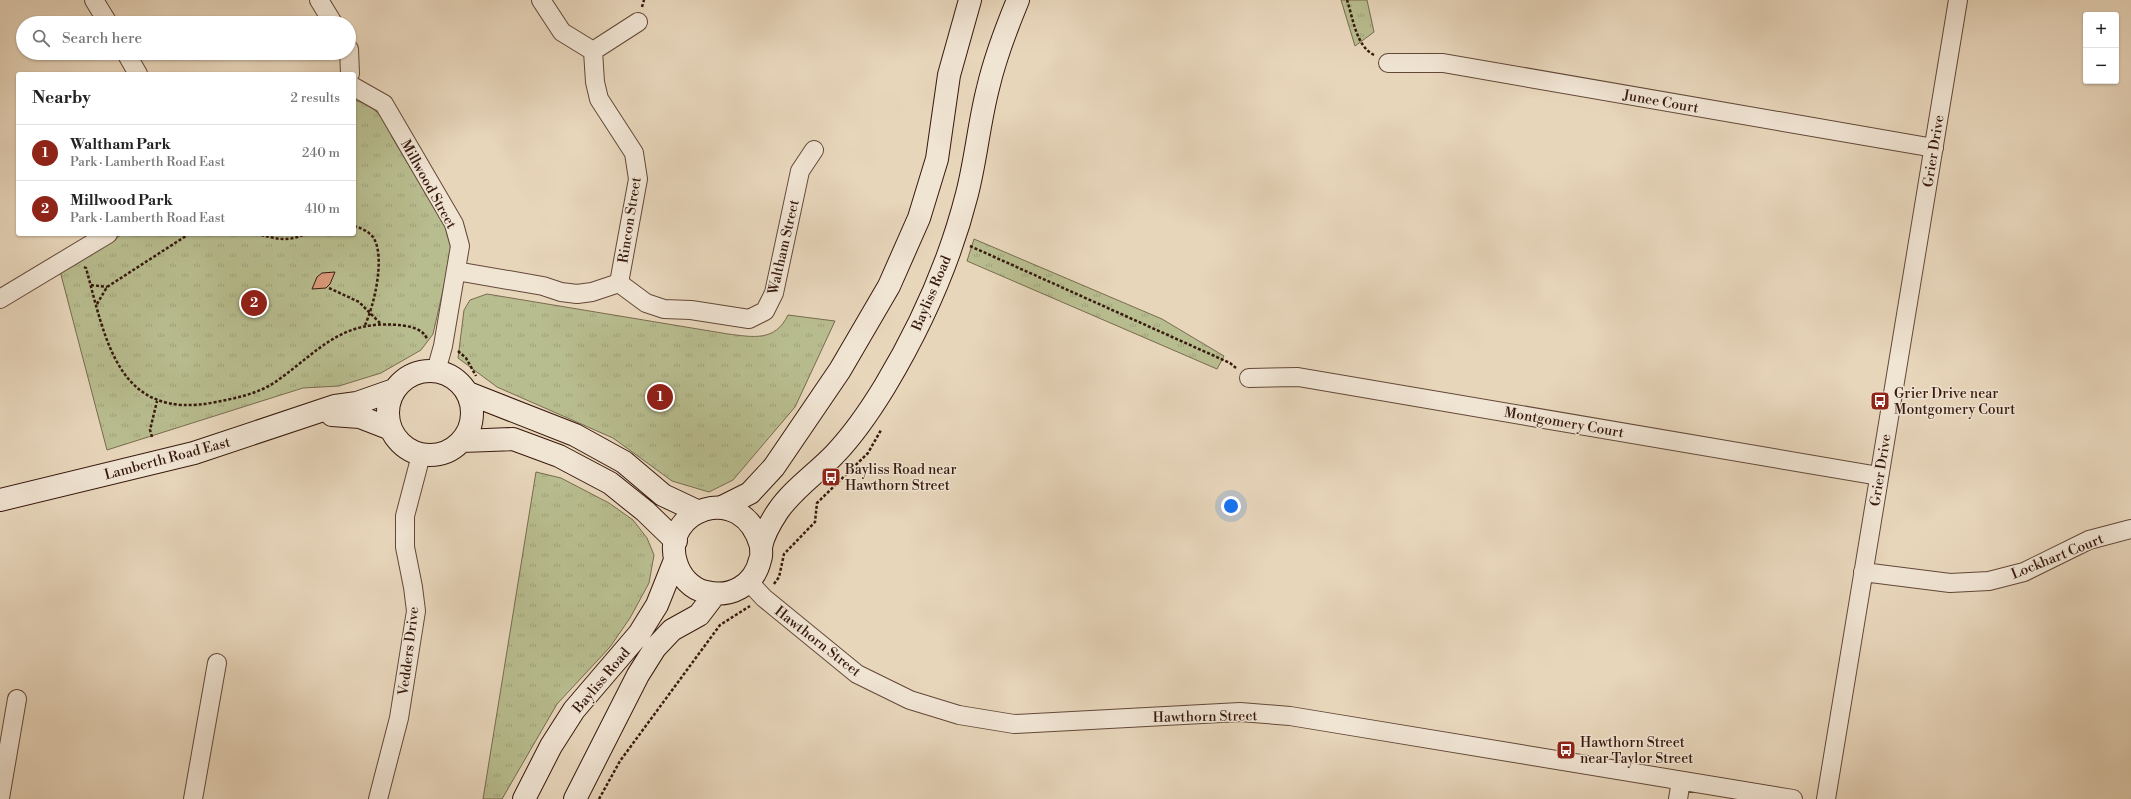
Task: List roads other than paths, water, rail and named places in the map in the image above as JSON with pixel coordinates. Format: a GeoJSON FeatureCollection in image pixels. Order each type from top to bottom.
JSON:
{"type":"FeatureCollection","features":[{"type":"Feature","properties":{"kind":"street"},"geometry":{"type":"LineString","coordinates":[[94,0],[104,16]]}},
{"type":"Feature","properties":{"kind":"street"},"geometry":{"type":"LineString","coordinates":[[319,0],[329,16]]}},
{"type":"Feature","properties":{"kind":"street"},"geometry":{"type":"LineString","coordinates":[[541,0],[562,32],[593,51],[638,22]]}},
{"type":"Feature","properties":{"kind":"street","name":"Bayliss Road"},"geometry":{"type":"LineString","coordinates":[[524,799],[552,746],[574,710],[639,634],[657,605],[675,550],[680,529],[688,519],[699,512],[710,508],[722,507],[750,494],[774,467],[840,370],[889,286],[918,218],[937,159],[950,75],[970,0]]}},
{"type":"Feature","properties":{"kind":"street","name":"Bayliss Road"},"geometry":{"type":"LineString","coordinates":[[761,546],[778,511],[799,488],[837,452],[874,404],[907,350],[938,284],[967,194],[988,89],[1004,33],[1018,0]]}},
{"type":"Feature","properties":{"kind":"street","name":"Grier Drive"},"geometry":{"type":"LineString","coordinates":[[1826,799],[1958,0]]}},
{"type":"Feature","properties":{"kind":"street","name":"Rincon Street"},"geometry":{"type":"LineString","coordinates":[[593,51],[595,82],[599,99],[634,153],[638,179],[619,282]]}},
{"type":"Feature","properties":{"kind":"street"},"geometry":{"type":"LineString","coordinates":[[130,60],[137,72]]}},
{"type":"Feature","properties":{"kind":"street"},"geometry":{"type":"LineString","coordinates":[[349,60],[350,72]]}},
{"type":"Feature","properties":{"kind":"street","name":"Junee Court"},"geometry":{"type":"LineString","coordinates":[[1388,63],[1443,63],[1934,148]]}},
{"type":"Feature","properties":{"kind":"street","name":"Millwood Street"},"geometry":{"type":"LineString","coordinates":[[356,88],[384,104],[454,224],[460,246],[443,346],[436,371]]}},
{"type":"Feature","properties":{"kind":"street","name":"Waltham Street"},"geometry":{"type":"LineString","coordinates":[[619,282],[646,303],[664,309],[691,310],[749,319],[765,311],[774,293],[800,171],[814,150]]}},
{"type":"Feature","properties":{"kind":"street"},"geometry":{"type":"LineString","coordinates":[[0,299],[105,236]]}},
{"type":"Feature","properties":{"kind":"street"},"geometry":{"type":"LineString","coordinates":[[456,271],[543,286],[561,292],[577,294],[592,292],[619,282]]}},
{"type":"Feature","properties":{"kind":"street"},"geometry":{"type":"LineString","coordinates":[[436,371],[449,375],[460,383],[474,386],[575,435],[624,462],[663,495],[699,512]]}},
{"type":"Feature","properties":{"kind":"street","name":"Lamberth Road East"},"geometry":{"type":"LineString","coordinates":[[7,498],[194,453],[335,406],[373,399],[394,390],[402,381],[412,375],[436,371]]}},
{"type":"Feature","properties":{"kind":"street","name":"Montgomery Court"},"geometry":{"type":"LineString","coordinates":[[1249,378],[1298,377],[1879,476]]}},
{"type":"Feature","properties":{"kind":"street"},"geometry":{"type":"LineString","coordinates":[[394,390],[389,403],[388,416],[391,429],[403,446],[421,455],[432,456],[443,454],[454,449],[462,441],[469,430],[472,418],[474,386]]}},
{"type":"Feature","properties":{"kind":"street","name":"Lamberth Road East"},"geometry":{"type":"LineString","coordinates":[[312,414],[360,417],[391,429]]}},
{"type":"Feature","properties":{"kind":"street"},"geometry":{"type":"LineString","coordinates":[[462,441],[513,439],[559,456],[610,483],[645,511],[675,550]]}},
{"type":"Feature","properties":{"kind":"street","name":"Vedders Drive"},"geometry":{"type":"LineString","coordinates":[[378,799],[399,718],[416,611],[413,586],[405,547],[405,516],[421,455]]}},
{"type":"Feature","properties":{"kind":"street","name":"Bayliss Road"},"geometry":{"type":"LineString","coordinates":[[675,550],[680,573],[689,584],[701,591],[715,594],[727,594],[739,589],[749,582],[757,571],[761,559],[761,546],[757,532],[749,520],[736,511],[722,507]]}},
{"type":"Feature","properties":{"kind":"street","name":"Lockhart Court"},"geometry":{"type":"LineString","coordinates":[[1863,572],[1950,583],[1988,581],[2024,572],[2090,540],[2131,529]]}},
{"type":"Feature","properties":{"kind":"street","name":"Hawthorn Street"},"geometry":{"type":"LineString","coordinates":[[749,582],[764,598],[857,674],[910,700],[959,715],[1014,724],[1240,712],[1290,716],[1793,799]]}},
{"type":"Feature","properties":{"kind":"street","name":"Bayliss Road"},"geometry":{"type":"LineString","coordinates":[[575,799],[638,674],[655,648],[672,630],[699,615],[715,594]]}},
{"type":"Feature","properties":{"kind":"street"},"geometry":{"type":"LineString","coordinates":[[193,799],[217,663]]}},
{"type":"Feature","properties":{"kind":"street"},"geometry":{"type":"LineString","coordinates":[[0,798],[17,699]]}},
{"type":"Feature","properties":{"kind":"street"},"geometry":{"type":"LineString","coordinates":[[1678,799],[1681,781]]}},
{"type":"Feature","properties":{"kind":"place","name":"Millwood Park"},"geometry":{"type":"Point","coordinates":[254,303]}},
{"type":"Feature","properties":{"kind":"place","name":"Waltham Park"},"geometry":{"type":"Point","coordinates":[660,397]}},
{"type":"Feature","properties":{"kind":"place","name":"Grier Drive near Montgomery Court"},"geometry":{"type":"Point","coordinates":[1880,401]}},
{"type":"Feature","properties":{"kind":"place","name":"Bayliss Road near Hawthorn Street"},"geometry":{"type":"Point","coordinates":[831,477]}},
{"type":"Feature","properties":{"kind":"place","name":"Hawthorn Street near Taylor Street"},"geometry":{"type":"Point","coordinates":[1566,750]}}]}
